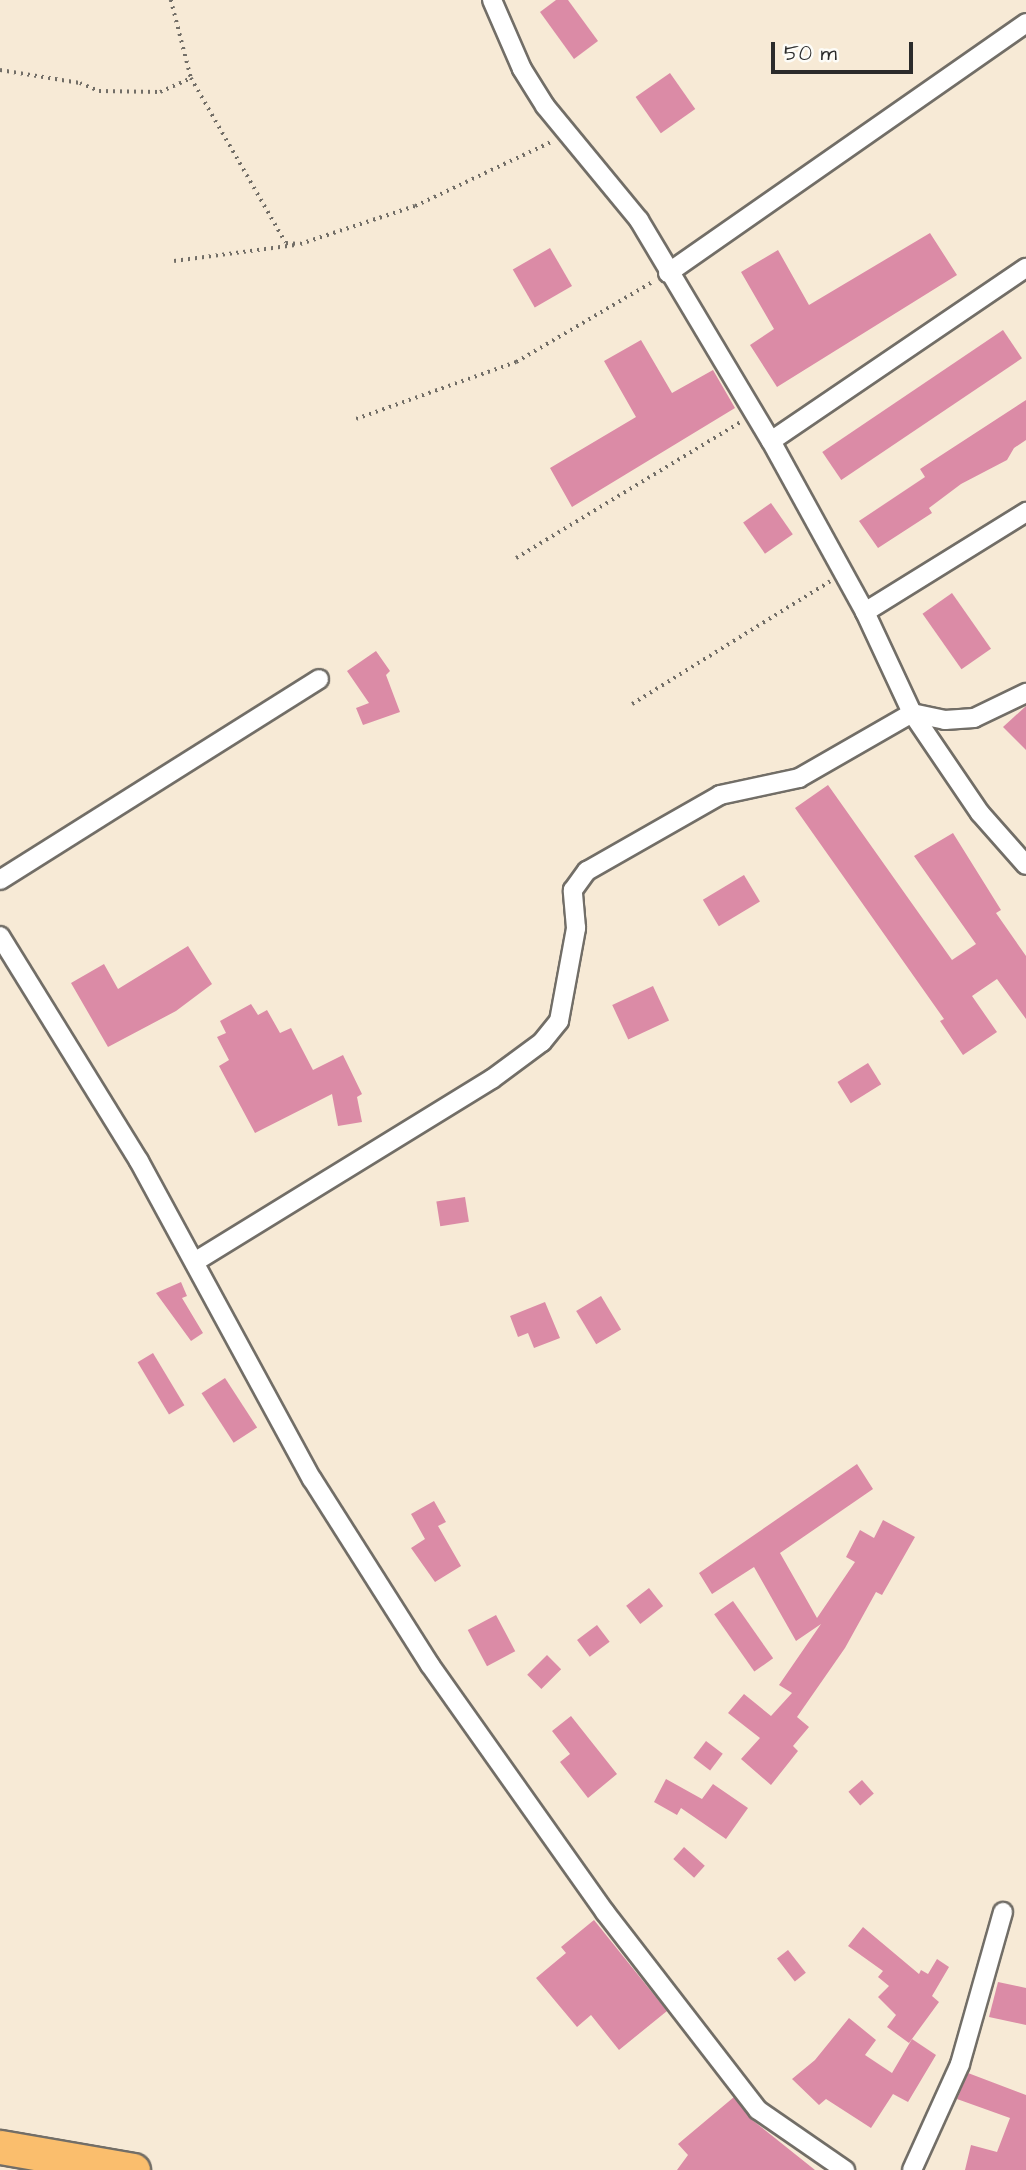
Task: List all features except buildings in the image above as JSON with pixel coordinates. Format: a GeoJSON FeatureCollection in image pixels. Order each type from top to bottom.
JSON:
{"type":"FeatureCollection","features":[{"type":"Feature","properties":{"kind":"highway"},"geometry":{"type":"LineString","coordinates":[[0,2147],[133,2170]]}},
{"type":"Feature","properties":{"kind":"street"},"geometry":{"type":"LineString","coordinates":[[492,0],[522,69],[567,135],[639,220],[668,273],[771,441],[865,612],[912,713],[980,814],[1026,865]]}},
{"type":"Feature","properties":{"kind":"street"},"geometry":{"type":"LineString","coordinates":[[668,273],[1026,23]]}},
{"type":"Feature","properties":{"kind":"street"},"geometry":{"type":"LineString","coordinates":[[771,441],[1026,268]]}},
{"type":"Feature","properties":{"kind":"street"},"geometry":{"type":"LineString","coordinates":[[865,612],[1026,512]]}},
{"type":"Feature","properties":{"kind":"street"},"geometry":{"type":"LineString","coordinates":[[0,880],[319,679]]}},
{"type":"Feature","properties":{"kind":"street"},"geometry":{"type":"LineString","coordinates":[[196,1261],[492,1079],[542,1041],[559,1021],[576,928],[573,890],[587,871],[720,795],[799,778],[912,713],[945,720],[974,718],[1026,693]]}},
{"type":"Feature","properties":{"kind":"street"},"geometry":{"type":"LineString","coordinates":[[0,936],[196,1261],[319,1490],[430,1665],[605,1912],[758,2110],[845,2170]]}},
{"type":"Feature","properties":{"kind":"street"},"geometry":{"type":"LineString","coordinates":[[912,2170],[960,2064],[1003,1912]]}},
{"type":"Feature","properties":{"kind":"path"},"geometry":{"type":"LineString","coordinates":[[172,0],[191,78],[286,243],[300,244]]}},
{"type":"Feature","properties":{"kind":"path"},"geometry":{"type":"LineString","coordinates":[[0,70],[8,68],[99,91],[160,92],[191,78]]}},
{"type":"Feature","properties":{"kind":"path"},"geometry":{"type":"LineString","coordinates":[[174,261],[300,244],[415,206],[567,135]]}},
{"type":"Feature","properties":{"kind":"path"},"geometry":{"type":"LineString","coordinates":[[356,418],[516,362],[668,273]]}},
{"type":"Feature","properties":{"kind":"path"},"geometry":{"type":"LineString","coordinates":[[516,558],[755,414]]}},
{"type":"Feature","properties":{"kind":"path"},"geometry":{"type":"LineString","coordinates":[[632,704],[844,573]]}}]}
